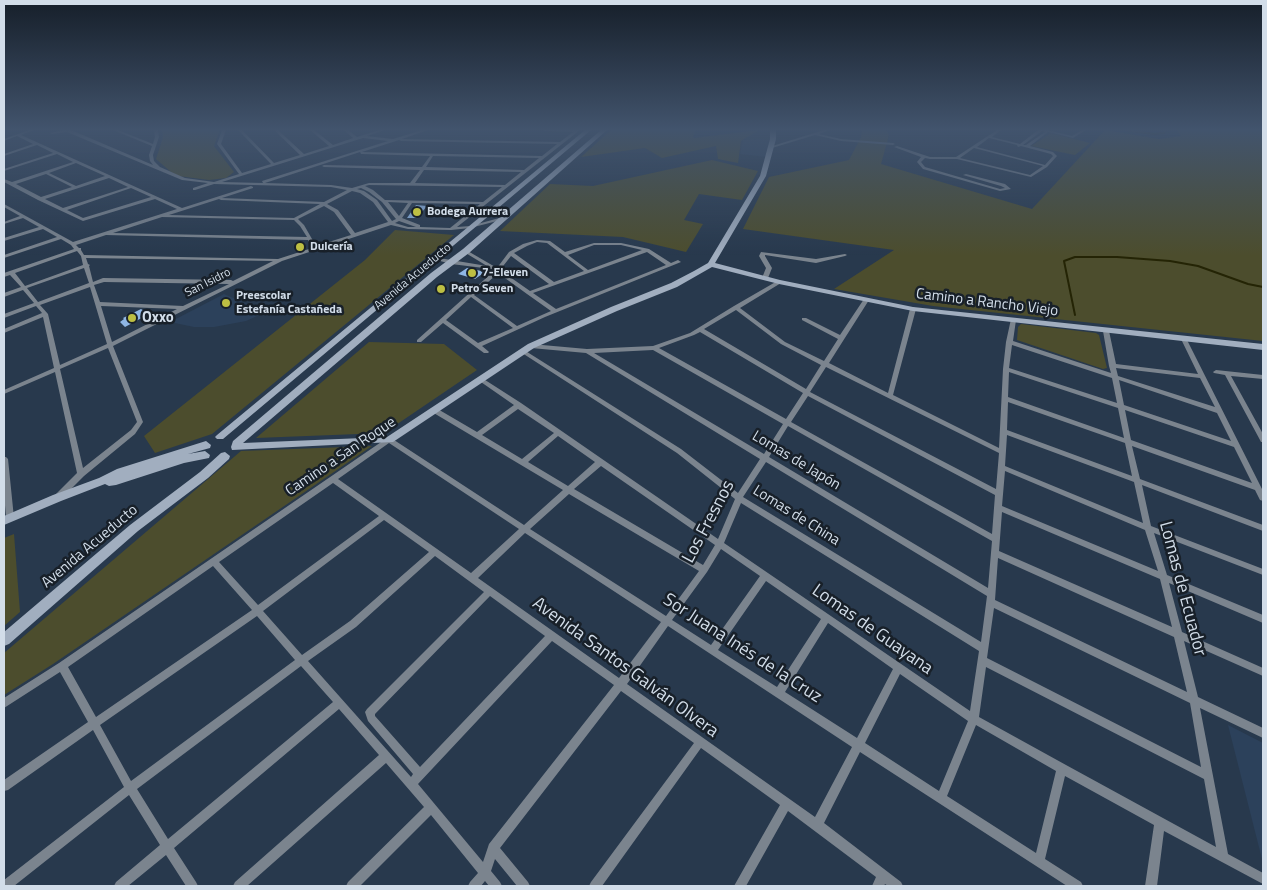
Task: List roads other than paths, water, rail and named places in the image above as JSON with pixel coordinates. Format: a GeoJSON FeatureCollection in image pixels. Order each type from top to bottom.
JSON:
{"type":"FeatureCollection","features":[{"type":"Feature","properties":{"kind":"street"},"geometry":{"type":"LineString","coordinates":[[12,184],[45,172],[75,187]]}},
{"type":"Feature","properties":{"kind":"street"},"geometry":{"type":"LineString","coordinates":[[96,172],[180,209]]}},
{"type":"Feature","properties":{"kind":"street"},"geometry":{"type":"LineString","coordinates":[[164,172],[184,179],[214,183],[331,186],[352,189],[362,192],[375,201],[391,223],[408,228],[428,230],[470,227],[503,218]]}},
{"type":"Feature","properties":{"kind":"street"},"geometry":{"type":"LineString","coordinates":[[195,189],[249,172]]}},
{"type":"Feature","properties":{"kind":"street"},"geometry":{"type":"LineString","coordinates":[[73,244],[298,172]]}},
{"type":"Feature","properties":{"kind":"street"},"geometry":{"type":"LineString","coordinates":[[412,184],[421,172]]}},
{"type":"Feature","properties":{"kind":"street"},"geometry":{"type":"LineString","coordinates":[[450,229],[525,172]]}},
{"type":"Feature","properties":{"kind":"street","name":"Avenida Acueducto"},"geometry":{"type":"LineString","coordinates":[[197,479],[206,452],[220,436],[537,172]]}},
{"type":"Feature","properties":{"kind":"street","name":"Avenida Acueducto"},"geometry":{"type":"LineString","coordinates":[[4,640],[134,528],[197,479],[434,275],[466,251],[556,172]]}},
{"type":"Feature","properties":{"kind":"street"},"geometry":{"type":"LineString","coordinates":[[711,264],[764,172]]}},
{"type":"Feature","properties":{"kind":"street"},"geometry":{"type":"LineString","coordinates":[[935,172],[1000,190],[1009,189],[1003,185],[951,172]]}},
{"type":"Feature","properties":{"kind":"street"},"geometry":{"type":"LineString","coordinates":[[1013,172],[1031,176],[1038,172]]}},
{"type":"Feature","properties":{"kind":"street"},"geometry":{"type":"LineString","coordinates":[[40,198],[108,177]]}},
{"type":"Feature","properties":{"kind":"street"},"geometry":{"type":"LineString","coordinates":[[226,179],[360,186],[376,184],[506,186]]}},
{"type":"Feature","properties":{"kind":"street"},"geometry":{"type":"LineString","coordinates":[[4,180],[85,220],[154,198]]}},
{"type":"Feature","properties":{"kind":"street"},"geometry":{"type":"LineString","coordinates":[[158,216],[295,219],[323,203],[360,186],[371,190],[384,200],[399,219],[428,230]]}},
{"type":"Feature","properties":{"kind":"street"},"geometry":{"type":"LineString","coordinates":[[62,210],[131,187]]}},
{"type":"Feature","properties":{"kind":"street"},"geometry":{"type":"LineString","coordinates":[[214,198],[323,203],[336,211],[353,234]]}},
{"type":"Feature","properties":{"kind":"street"},"geometry":{"type":"LineString","coordinates":[[384,200],[484,203]]}},
{"type":"Feature","properties":{"kind":"street"},"geometry":{"type":"LineString","coordinates":[[399,219],[411,201]]}},
{"type":"Feature","properties":{"kind":"street"},"geometry":{"type":"LineString","coordinates":[[4,205],[73,244],[83,256],[110,345],[140,422],[133,432],[81,474],[58,498]]}},
{"type":"Feature","properties":{"kind":"street"},"geometry":{"type":"LineString","coordinates":[[4,223],[24,216]]}},
{"type":"Feature","properties":{"kind":"street"},"geometry":{"type":"LineString","coordinates":[[295,219],[302,225],[315,248]]}},
{"type":"Feature","properties":{"kind":"street","name":"San Isidro"},"geometry":{"type":"LineString","coordinates":[[4,392],[110,345],[280,260],[399,219]]}},
{"type":"Feature","properties":{"kind":"street"},"geometry":{"type":"LineString","coordinates":[[4,240],[43,227]]}},
{"type":"Feature","properties":{"kind":"street"},"geometry":{"type":"LineString","coordinates":[[470,227],[479,239]]}},
{"type":"Feature","properties":{"kind":"street"},"geometry":{"type":"LineString","coordinates":[[103,234],[310,239]]}},
{"type":"Feature","properties":{"kind":"street"},"geometry":{"type":"LineString","coordinates":[[4,257],[62,237]]}},
{"type":"Feature","properties":{"kind":"street"},"geometry":{"type":"LineString","coordinates":[[459,237],[479,239]]}},
{"type":"Feature","properties":{"kind":"street"},"geometry":{"type":"LineString","coordinates":[[419,341],[471,295],[511,253],[525,245],[543,241],[565,254],[586,271]]}},
{"type":"Feature","properties":{"kind":"street"},"geometry":{"type":"LineString","coordinates":[[565,254],[594,244],[605,243],[634,246],[647,250],[670,265]]}},
{"type":"Feature","properties":{"kind":"street"},"geometry":{"type":"LineString","coordinates":[[4,275],[78,249]]}},
{"type":"Feature","properties":{"kind":"street"},"geometry":{"type":"LineString","coordinates":[[529,293],[647,250]]}},
{"type":"Feature","properties":{"kind":"street"},"geometry":{"type":"LineString","coordinates":[[466,251],[488,264],[554,311]]}},
{"type":"Feature","properties":{"kind":"street"},"geometry":{"type":"LineString","coordinates":[[511,253],[553,284]]}},
{"type":"Feature","properties":{"kind":"street"},"geometry":{"type":"LineString","coordinates":[[765,278],[769,268],[762,256],[763,254],[816,261],[845,255]]}},
{"type":"Feature","properties":{"kind":"street"},"geometry":{"type":"LineString","coordinates":[[83,256],[280,260]]}},
{"type":"Feature","properties":{"kind":"street"},"geometry":{"type":"LineString","coordinates":[[432,260],[494,269]]}},
{"type":"Feature","properties":{"kind":"street"},"geometry":{"type":"LineString","coordinates":[[432,260],[441,265],[434,275]]}},
{"type":"Feature","properties":{"kind":"street"},"geometry":{"type":"LineString","coordinates":[[479,345],[554,311],[678,262]]}},
{"type":"Feature","properties":{"kind":"street","name":"Camino a Rancho Viejo"},"geometry":{"type":"LineString","coordinates":[[711,264],[779,282],[913,309],[1261,347]]}},
{"type":"Feature","properties":{"kind":"street","name":"Camino a San Roque"},"geometry":{"type":"LineString","coordinates":[[4,704],[389,440],[522,352],[614,309],[674,285],[711,264]]}},
{"type":"Feature","properties":{"kind":"street"},"geometry":{"type":"LineString","coordinates":[[4,295],[87,265]]}},
{"type":"Feature","properties":{"kind":"street"},"geometry":{"type":"LineString","coordinates":[[11,272],[45,314],[81,474]]}},
{"type":"Feature","properties":{"kind":"street"},"geometry":{"type":"LineString","coordinates":[[4,316],[103,280],[234,282]]}},
{"type":"Feature","properties":{"kind":"street"},"geometry":{"type":"LineString","coordinates":[[532,346],[587,350],[654,348],[679,340],[700,330],[779,282]]}},
{"type":"Feature","properties":{"kind":"street"},"geometry":{"type":"LineString","coordinates":[[471,295],[517,328]]}},
{"type":"Feature","properties":{"kind":"street","name":"Los Fresnos"},"geometry":{"type":"LineString","coordinates":[[485,873],[493,848],[620,684],[704,570],[720,544],[739,498],[866,300]]}},
{"type":"Feature","properties":{"kind":"street"},"geometry":{"type":"LineString","coordinates":[[98,304],[184,308]]}},
{"type":"Feature","properties":{"kind":"street"},"geometry":{"type":"LineString","coordinates":[[736,308],[772,336],[824,364],[1002,452]]}},
{"type":"Feature","properties":{"kind":"street"},"geometry":{"type":"LineString","coordinates":[[890,396],[913,309]]}},
{"type":"Feature","properties":{"kind":"street"},"geometry":{"type":"LineString","coordinates":[[4,331],[45,314]]}},
{"type":"Feature","properties":{"kind":"street"},"geometry":{"type":"LineString","coordinates":[[444,320],[486,352]]}},
{"type":"Feature","properties":{"kind":"street"},"geometry":{"type":"LineString","coordinates":[[804,320],[841,338]]}},
{"type":"Feature","properties":{"kind":"street"},"geometry":{"type":"LineString","coordinates":[[941,798],[974,719],[991,598],[1004,431],[1008,342],[1013,320]]}},
{"type":"Feature","properties":{"kind":"street"},"geometry":{"type":"LineString","coordinates":[[358,322],[375,326]]}},
{"type":"Feature","properties":{"kind":"street"},"geometry":{"type":"LineString","coordinates":[[700,330],[806,392],[999,494]]}},
{"type":"Feature","properties":{"kind":"street","name":"Lomas de Ecuador"},"geometry":{"type":"LineString","coordinates":[[1106,331],[1120,406],[1148,528],[1164,578],[1194,700],[1223,857]]}},
{"type":"Feature","properties":{"kind":"street"},"geometry":{"type":"LineString","coordinates":[[1184,339],[1200,376],[1263,498]]}},
{"type":"Feature","properties":{"kind":"street"},"geometry":{"type":"LineString","coordinates":[[1008,342],[1219,411]]}},
{"type":"Feature","properties":{"kind":"street"},"geometry":{"type":"LineString","coordinates":[[654,348],[786,424],[996,540]]}},
{"type":"Feature","properties":{"kind":"street","name":"Lomas de Japón"},"geometry":{"type":"LineString","coordinates":[[587,350],[991,598],[1263,733]]}},
{"type":"Feature","properties":{"kind":"street","name":"Lomas de China"},"geometry":{"type":"LineString","coordinates":[[522,352],[679,451],[739,498],[984,649]]}},
{"type":"Feature","properties":{"kind":"street"},"geometry":{"type":"LineString","coordinates":[[1112,366],[1200,376]]}},
{"type":"Feature","properties":{"kind":"street"},"geometry":{"type":"LineString","coordinates":[[1006,369],[1237,445]]}},
{"type":"Feature","properties":{"kind":"street"},"geometry":{"type":"LineString","coordinates":[[1216,372],[1263,377]]}},
{"type":"Feature","properties":{"kind":"street"},"geometry":{"type":"LineString","coordinates":[[1227,373],[1263,440]]}},
{"type":"Feature","properties":{"kind":"street","name":"Lomas de Guayana"},"geometry":{"type":"LineString","coordinates":[[480,379],[898,669],[974,719],[1062,770],[1263,879]]}},
{"type":"Feature","properties":{"kind":"street"},"geometry":{"type":"LineString","coordinates":[[1004,398],[1258,488]]}},
{"type":"Feature","properties":{"kind":"street"},"geometry":{"type":"LineString","coordinates":[[478,435],[518,405]]}},
{"type":"Feature","properties":{"kind":"street"},"geometry":{"type":"LineString","coordinates":[[434,410],[704,570]]}},
{"type":"Feature","properties":{"kind":"street"},"geometry":{"type":"LineString","coordinates":[[1004,431],[1263,528]]}},
{"type":"Feature","properties":{"kind":"street"},"geometry":{"type":"LineString","coordinates":[[523,462],[558,432]]}},
{"type":"Feature","properties":{"kind":"street"},"geometry":{"type":"LineString","coordinates":[[220,436],[234,437],[237,445],[389,440]]}},
{"type":"Feature","properties":{"kind":"street","name":"Sor Juana Inés de la Cruz"},"geometry":{"type":"LineString","coordinates":[[389,440],[1077,886]]}},
{"type":"Feature","properties":{"kind":"street"},"geometry":{"type":"LineString","coordinates":[[4,459],[7,520],[103,481],[116,481],[206,452],[224,456]]}},
{"type":"Feature","properties":{"kind":"street"},"geometry":{"type":"LineString","coordinates":[[472,578],[600,462]]}},
{"type":"Feature","properties":{"kind":"street"},"geometry":{"type":"LineString","coordinates":[[1001,468],[1148,528],[1263,572]]}},
{"type":"Feature","properties":{"kind":"street","name":"Avenida Santos Galván Olvera"},"geometry":{"type":"LineString","coordinates":[[333,479],[817,825],[881,881],[897,886]]}},
{"type":"Feature","properties":{"kind":"street"},"geometry":{"type":"LineString","coordinates":[[998,506],[1263,619]]}},
{"type":"Feature","properties":{"kind":"street"},"geometry":{"type":"LineString","coordinates":[[4,786],[258,610],[384,516]]}},
{"type":"Feature","properties":{"kind":"street"},"geometry":{"type":"LineString","coordinates":[[5,886],[130,788],[353,624],[435,552]]}},
{"type":"Feature","properties":{"kind":"street"},"geometry":{"type":"LineString","coordinates":[[995,553],[1178,636],[1263,672]]}},
{"type":"Feature","properties":{"kind":"street"},"geometry":{"type":"LineString","coordinates":[[214,561],[431,807],[496,886]]}},
{"type":"Feature","properties":{"kind":"street"},"geometry":{"type":"LineString","coordinates":[[713,650],[765,576]]}},
{"type":"Feature","properties":{"kind":"street"},"geometry":{"type":"LineString","coordinates":[[420,774],[371,718],[370,712],[490,591]]}},
{"type":"Feature","properties":{"kind":"street"},"geometry":{"type":"LineString","coordinates":[[779,693],[826,619]]}},
{"type":"Feature","properties":{"kind":"street"},"geometry":{"type":"LineString","coordinates":[[411,784],[552,636]]}},
{"type":"Feature","properties":{"kind":"street"},"geometry":{"type":"LineString","coordinates":[[982,660],[1208,776]]}},
{"type":"Feature","properties":{"kind":"street"},"geometry":{"type":"LineString","coordinates":[[62,666],[130,788],[192,886]]}},
{"type":"Feature","properties":{"kind":"street"},"geometry":{"type":"LineString","coordinates":[[817,825],[898,669]]}},
{"type":"Feature","properties":{"kind":"street"},"geometry":{"type":"LineString","coordinates":[[120,886],[339,703]]}},
{"type":"Feature","properties":{"kind":"street"},"geometry":{"type":"LineString","coordinates":[[595,886],[700,742]]}},
{"type":"Feature","properties":{"kind":"street"},"geometry":{"type":"LineString","coordinates":[[239,886],[386,756]]}},
{"type":"Feature","properties":{"kind":"street"},"geometry":{"type":"LineString","coordinates":[[1039,862],[1062,770]]}},
{"type":"Feature","properties":{"kind":"street"},"geometry":{"type":"LineString","coordinates":[[740,886],[786,804]]}},
{"type":"Feature","properties":{"kind":"street"},"geometry":{"type":"LineString","coordinates":[[352,886],[431,807]]}},
{"type":"Feature","properties":{"kind":"street"},"geometry":{"type":"LineString","coordinates":[[1151,886],[1160,823]]}},
{"type":"Feature","properties":{"kind":"street"},"geometry":{"type":"LineString","coordinates":[[493,848],[524,886]]}},
{"type":"Feature","properties":{"kind":"street"},"geometry":{"type":"LineString","coordinates":[[474,886],[485,873]]}},
{"type":"Feature","properties":{"kind":"waterway"},"geometry":{"type":"LineString","coordinates":[[1075,315],[1064,261],[1075,257],[1117,257],[1170,261],[1198,266],[1248,284],[1263,287]]}},
{"type":"Feature","properties":{"kind":"place","name":"Bodega Aurrera"},"geometry":{"type":"Point","coordinates":[417,212]}},
{"type":"Feature","properties":{"kind":"place","name":"Dulcería"},"geometry":{"type":"Point","coordinates":[300,247]}},
{"type":"Feature","properties":{"kind":"place","name":"7-Eleven"},"geometry":{"type":"Point","coordinates":[472,273]}},
{"type":"Feature","properties":{"kind":"place","name":"Petro Seven"},"geometry":{"type":"Point","coordinates":[441,289]}},
{"type":"Feature","properties":{"kind":"place","name":"Preescolar Estefanía Castañeda"},"geometry":{"type":"Point","coordinates":[226,303]}},
{"type":"Feature","properties":{"kind":"place","name":"Oxxo"},"geometry":{"type":"Point","coordinates":[132,318]}}]}
